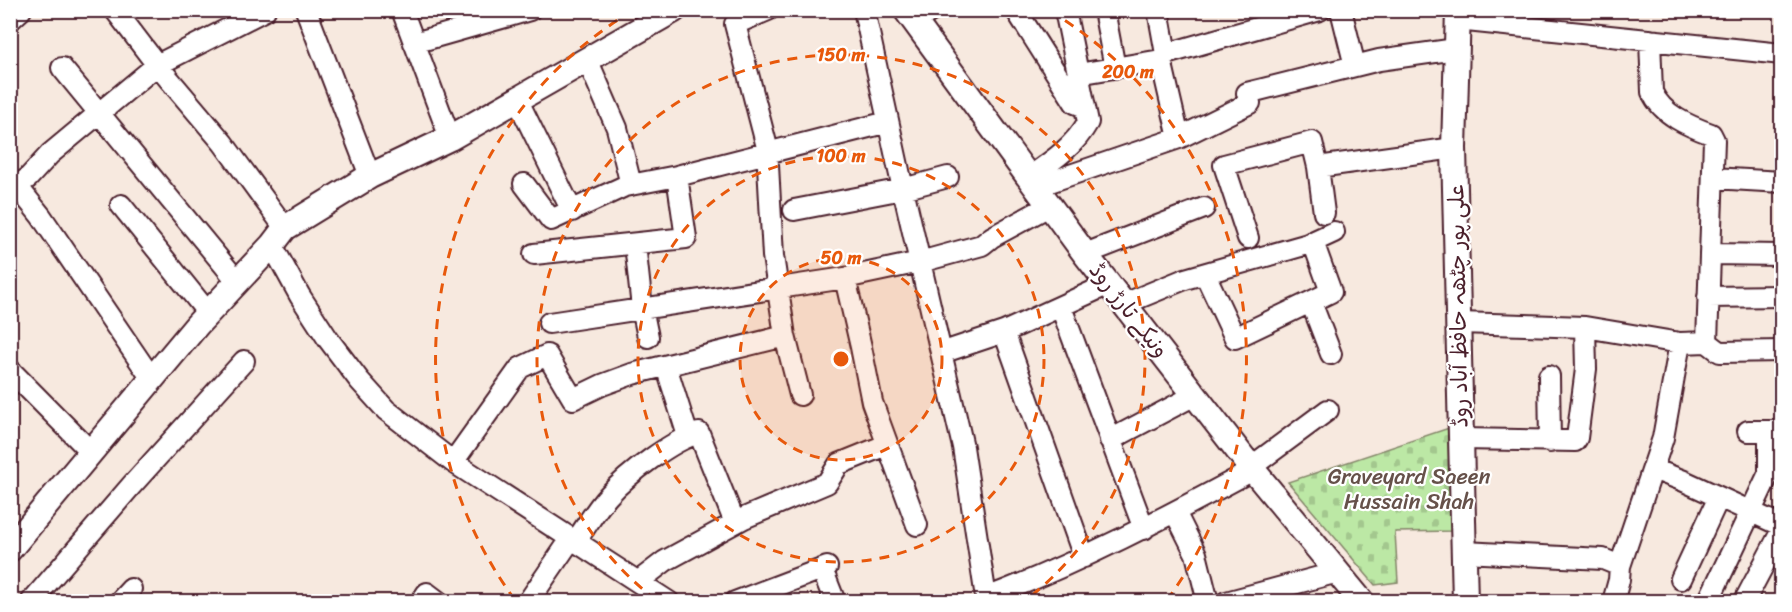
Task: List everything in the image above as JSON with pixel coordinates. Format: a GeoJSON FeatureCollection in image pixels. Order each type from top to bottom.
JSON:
{"type":"FeatureCollection","features":[{"type":"Feature","properties":{"kind":"main road"},"geometry":{"type":"LineString","coordinates":[[10,549],[208,313],[278,237],[370,176],[450,138],[674,10]]}},
{"type":"Feature","properties":{"kind":"main road","name":"ونیکے تارڑ روڈ"},"geometry":{"type":"LineString","coordinates":[[918,14],[1037,191],[1252,468],[1362,602]]}},
{"type":"Feature","properties":{"kind":"main road","name":"علی پور چٹھہ حافظ آباد روڈ"},"geometry":{"type":"LineString","coordinates":[[1458,15],[1454,148],[1465,602]]}},
{"type":"Feature","properties":{"kind":"street"},"geometry":{"type":"LineString","coordinates":[[10,20],[21,10]]}},
{"type":"Feature","properties":{"kind":"street"},"geometry":{"type":"LineString","coordinates":[[115,10],[157,65],[223,142],[278,237],[305,304],[359,380],[386,410],[453,462],[669,602]]}},
{"type":"Feature","properties":{"kind":"street"},"geometry":{"type":"LineString","coordinates":[[152,379],[47,225],[14,188],[28,178],[50,154],[157,65],[265,10]]}},
{"type":"Feature","properties":{"kind":"street"},"geometry":{"type":"LineString","coordinates":[[306,10],[370,176]]}},
{"type":"Feature","properties":{"kind":"street"},"geometry":{"type":"LineString","coordinates":[[402,10],[450,138]]}},
{"type":"Feature","properties":{"kind":"street"},"geometry":{"type":"LineString","coordinates":[[414,43],[530,10]]}},
{"type":"Feature","properties":{"kind":"street"},"geometry":{"type":"LineString","coordinates":[[768,10],[735,24],[768,153],[772,256],[785,336],[800,395]]}},
{"type":"Feature","properties":{"kind":"street"},"geometry":{"type":"LineString","coordinates":[[864,10],[963,447],[986,600],[1026,593],[1084,558],[1175,512],[1252,468],[1328,410]]}},
{"type":"Feature","properties":{"kind":"street"},"geometry":{"type":"LineString","coordinates":[[1016,10],[1075,103],[1085,107]]}},
{"type":"Feature","properties":{"kind":"street"},"geometry":{"type":"LineString","coordinates":[[549,323],[845,278],[920,262],[982,245],[1037,191],[1088,122],[1065,10]]}},
{"type":"Feature","properties":{"kind":"street"},"geometry":{"type":"LineString","coordinates":[[1104,10],[1115,68]]}},
{"type":"Feature","properties":{"kind":"street"},"geometry":{"type":"LineString","coordinates":[[1158,10],[1179,138]]}},
{"type":"Feature","properties":{"kind":"street"},"geometry":{"type":"LineString","coordinates":[[1078,74],[1164,57],[1320,10]]}},
{"type":"Feature","properties":{"kind":"street"},"geometry":{"type":"LineString","coordinates":[[1341,10],[1355,66]]}},
{"type":"Feature","properties":{"kind":"street"},"geometry":{"type":"LineString","coordinates":[[1458,15],[1650,40],[1782,54]]}},
{"type":"Feature","properties":{"kind":"street"},"geometry":{"type":"LineString","coordinates":[[1650,40],[1652,93],[1655,99],[1661,108],[1711,134],[1714,140],[1707,342]]}},
{"type":"Feature","properties":{"kind":"street"},"geometry":{"type":"LineString","coordinates":[[1037,191],[1179,138],[1250,103],[1247,93],[1379,60],[1456,49]]}},
{"type":"Feature","properties":{"kind":"street"},"geometry":{"type":"LineString","coordinates":[[587,59],[617,128],[631,185]]}},
{"type":"Feature","properties":{"kind":"street"},"geometry":{"type":"LineString","coordinates":[[62,68],[238,282]]}},
{"type":"Feature","properties":{"kind":"street"},"geometry":{"type":"LineString","coordinates":[[517,99],[572,211]]}},
{"type":"Feature","properties":{"kind":"street"},"geometry":{"type":"LineString","coordinates":[[524,184],[551,220],[631,185],[677,176],[888,122]]}},
{"type":"Feature","properties":{"kind":"street"},"geometry":{"type":"LineString","coordinates":[[1248,238],[1224,165],[1312,142],[1324,213]]}},
{"type":"Feature","properties":{"kind":"street"},"geometry":{"type":"LineString","coordinates":[[1318,167],[1454,148]]}},
{"type":"Feature","properties":{"kind":"street"},"geometry":{"type":"LineString","coordinates":[[534,254],[686,238],[677,176]]}},
{"type":"Feature","properties":{"kind":"street"},"geometry":{"type":"LineString","coordinates":[[795,210],[903,189],[948,177]]}},
{"type":"Feature","properties":{"kind":"street"},"geometry":{"type":"LineString","coordinates":[[1713,178],[1782,182]]}},
{"type":"Feature","properties":{"kind":"street"},"geometry":{"type":"LineString","coordinates":[[121,205],[208,313]]}},
{"type":"Feature","properties":{"kind":"street"},"geometry":{"type":"LineString","coordinates":[[1085,254],[1204,208]]}},
{"type":"Feature","properties":{"kind":"street"},"geometry":{"type":"LineString","coordinates":[[1124,304],[1185,279],[1313,242],[1335,232]]}},
{"type":"Feature","properties":{"kind":"street"},"geometry":{"type":"LineString","coordinates":[[1205,274],[1235,338],[1331,292],[1313,242]]}},
{"type":"Feature","properties":{"kind":"street"},"geometry":{"type":"LineString","coordinates":[[635,244],[642,308],[648,337]]}},
{"type":"Feature","properties":{"kind":"street"},"geometry":{"type":"LineString","coordinates":[[1710,254],[1782,255]]}},
{"type":"Feature","properties":{"kind":"street"},"geometry":{"type":"LineString","coordinates":[[845,278],[872,402],[917,525]]}},
{"type":"Feature","properties":{"kind":"street"},"geometry":{"type":"LineString","coordinates":[[941,352],[1004,332],[1109,284]]}},
{"type":"Feature","properties":{"kind":"street"},"geometry":{"type":"LineString","coordinates":[[1708,297],[1782,296]]}},
{"type":"Feature","properties":{"kind":"street"},"geometry":{"type":"LineString","coordinates":[[1311,302],[1332,354]]}},
{"type":"Feature","properties":{"kind":"street"},"geometry":{"type":"LineString","coordinates":[[1061,307],[1144,529]]}},
{"type":"Feature","properties":{"kind":"street"},"geometry":{"type":"LineString","coordinates":[[1459,323],[1585,327],[1680,343],[1707,342],[1720,352],[1782,351]]}},
{"type":"Feature","properties":{"kind":"street"},"geometry":{"type":"LineString","coordinates":[[1462,440],[1571,442],[1577,438],[1586,369],[1585,327]]}},
{"type":"Feature","properties":{"kind":"street"},"geometry":{"type":"LineString","coordinates":[[1004,332],[1084,558]]}},
{"type":"Feature","properties":{"kind":"street"},"geometry":{"type":"LineString","coordinates":[[453,462],[520,368],[547,355],[573,399],[602,385],[785,336]]}},
{"type":"Feature","properties":{"kind":"street"},"geometry":{"type":"LineString","coordinates":[[1617,600],[1620,566],[1663,438],[1680,343]]}},
{"type":"Feature","properties":{"kind":"street"},"geometry":{"type":"LineString","coordinates":[[31,602],[131,486],[244,361]]}},
{"type":"Feature","properties":{"kind":"street"},"geometry":{"type":"LineString","coordinates":[[666,366],[688,436]]}},
{"type":"Feature","properties":{"kind":"street"},"geometry":{"type":"LineString","coordinates":[[10,370],[91,452]]}},
{"type":"Feature","properties":{"kind":"street"},"geometry":{"type":"LineString","coordinates":[[1549,376],[1550,442]]}},
{"type":"Feature","properties":{"kind":"street"},"geometry":{"type":"LineString","coordinates":[[1110,440],[1195,395]]}},
{"type":"Feature","properties":{"kind":"street"},"geometry":{"type":"LineString","coordinates":[[1708,602],[1768,473],[1775,431],[1748,431]]}},
{"type":"Feature","properties":{"kind":"street"},"geometry":{"type":"LineString","coordinates":[[528,602],[608,496],[661,452],[688,436],[699,433],[735,523]]}},
{"type":"Feature","properties":{"kind":"street"},"geometry":{"type":"LineString","coordinates":[[639,581],[665,561],[735,523],[827,483],[839,464],[886,445]]}},
{"type":"Feature","properties":{"kind":"street"},"geometry":{"type":"LineString","coordinates":[[1653,469],[1750,511],[1782,528],[1744,602]]}},
{"type":"Feature","properties":{"kind":"street"},"geometry":{"type":"LineString","coordinates":[[1681,579],[1719,497]]}},
{"type":"Feature","properties":{"kind":"street"},"geometry":{"type":"LineString","coordinates":[[1175,512],[1196,554],[1208,602]]}},
{"type":"Feature","properties":{"kind":"street"},"geometry":{"type":"LineString","coordinates":[[1464,552],[1603,559],[1620,566]]}},
{"type":"Feature","properties":{"kind":"street"},"geometry":{"type":"LineString","coordinates":[[735,602],[825,568],[835,602]]}},
{"type":"Feature","properties":{"kind":"street"},"geometry":{"type":"LineString","coordinates":[[1226,602],[1338,572]]}},
{"type":"Feature","properties":{"kind":"street"},"geometry":{"type":"LineString","coordinates":[[422,602],[428,593],[439,602]]}},
{"type":"Feature","properties":{"kind":"green space","name":"Graveyard Saeen Hussain Shah"},"geometry":{"type":"Polygon","coordinates":[[[1452,427],[1453,531],[1395,532],[1398,582],[1375,585],[1288,482],[1452,427]]]}}]}
